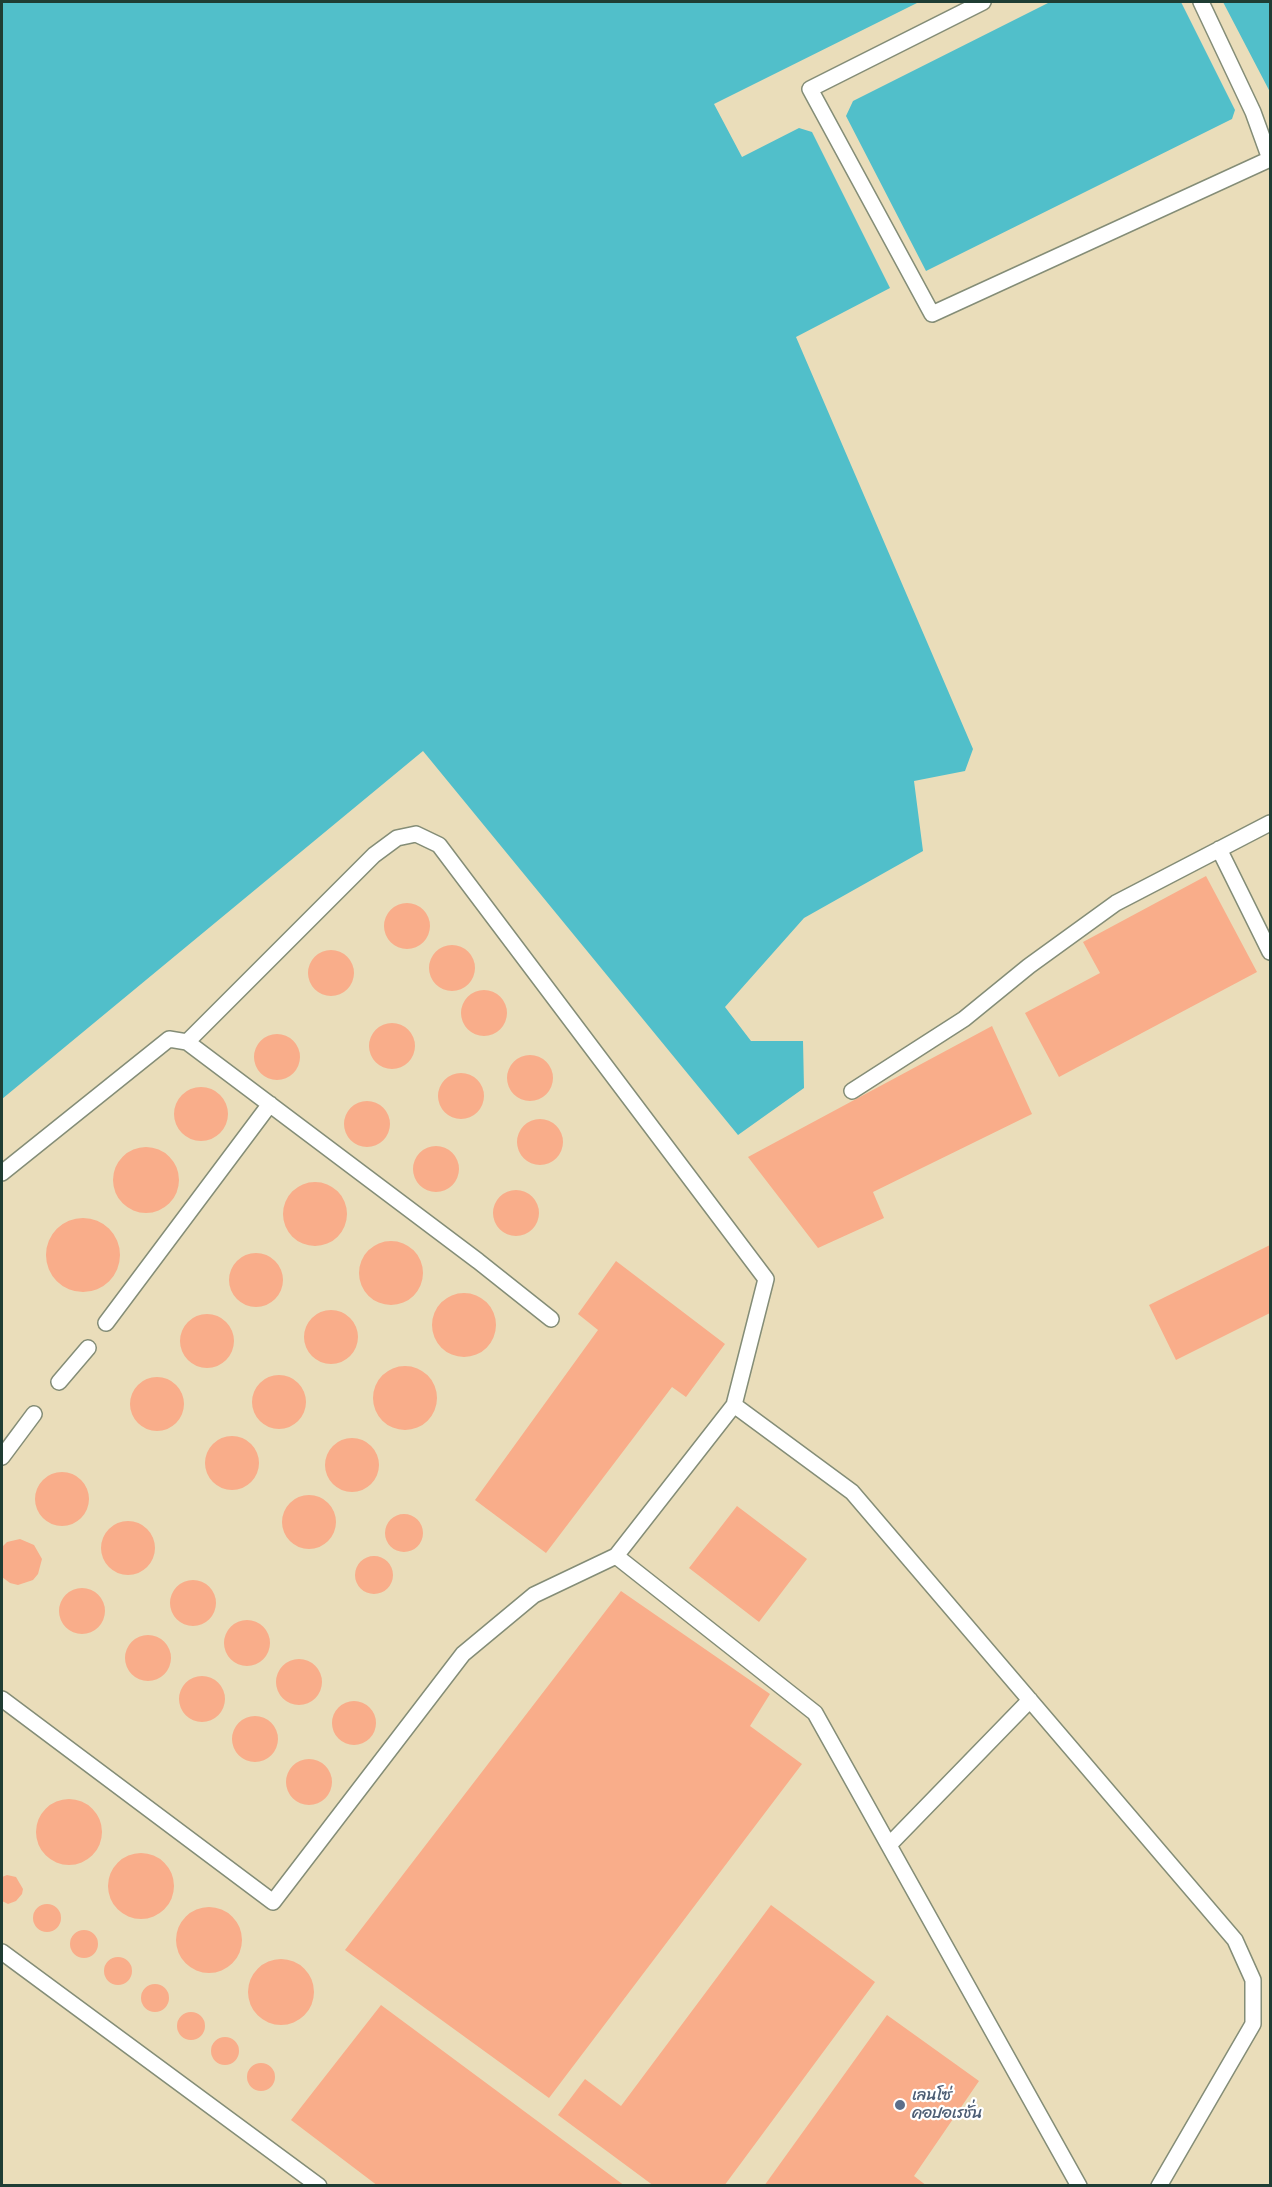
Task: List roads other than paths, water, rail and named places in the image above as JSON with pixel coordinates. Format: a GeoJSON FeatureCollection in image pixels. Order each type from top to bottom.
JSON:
{"type":"FeatureCollection","features":[{"type":"Feature","properties":{"kind":"lane"},"geometry":{"type":"LineString","coordinates":[[983,2],[810,89],[932,314],[1270,159],[1253,112],[1201,2]]}},
{"type":"Feature","properties":{"kind":"lane"},"geometry":{"type":"LineString","coordinates":[[852,1091],[964,1019],[1029,966],[1116,903],[1270,823]]}},
{"type":"Feature","properties":{"kind":"lane"},"geometry":{"type":"LineString","coordinates":[[2,1699],[273,1902],[462,1654],[534,1595],[616,1556],[734,1405],[766,1279],[439,845],[416,834],[397,838],[374,855],[187,1042]]}},
{"type":"Feature","properties":{"kind":"lane"},"geometry":{"type":"LineString","coordinates":[[1219,849],[1270,952]]}},
{"type":"Feature","properties":{"kind":"lane"},"geometry":{"type":"LineString","coordinates":[[2,1173],[169,1039],[187,1042],[478,1261],[551,1319]]}},
{"type":"Feature","properties":{"kind":"lane"},"geometry":{"type":"LineString","coordinates":[[106,1323],[270,1104]]}},
{"type":"Feature","properties":{"kind":"lane"},"geometry":{"type":"LineString","coordinates":[[59,1382],[88,1348]]}},
{"type":"Feature","properties":{"kind":"lane"},"geometry":{"type":"LineString","coordinates":[[734,1405],[852,1492],[1235,1940],[1253,1980],[1252,2024],[1159,2186]]}},
{"type":"Feature","properties":{"kind":"lane"},"geometry":{"type":"LineString","coordinates":[[2,1457],[34,1414]]}},
{"type":"Feature","properties":{"kind":"lane"},"geometry":{"type":"LineString","coordinates":[[616,1556],[815,1713],[1079,2186]]}},
{"type":"Feature","properties":{"kind":"lane"},"geometry":{"type":"LineString","coordinates":[[889,1845],[1030,1700]]}},
{"type":"Feature","properties":{"kind":"lane"},"geometry":{"type":"LineString","coordinates":[[2,1952],[319,2186]]}},
{"type":"Feature","properties":{"kind":"water"},"geometry":{"type":"Polygon","coordinates":[[[2,2],[919,2],[714,104],[742,157],[799,128],[812,132],[890,288],[796,337],[973,749],[965,771],[914,781],[923,851],[804,918],[725,1007],[751,1041],[803,1041],[804,1088],[738,1135],[423,751],[2,1099],[2,2]]]}},
{"type":"Feature","properties":{"kind":"water"},"geometry":{"type":"Polygon","coordinates":[[[1050,2],[1181,2],[1235,110],[1232,119],[926,271],[846,116],[853,101],[1050,2]]]}},
{"type":"Feature","properties":{"kind":"water"},"geometry":{"type":"Polygon","coordinates":[[[1223,2],[1270,2],[1270,92],[1223,2]]]}},
{"type":"Feature","properties":{"kind":"place","name":"เลนโซ่ คอปอเรชั่น"},"geometry":{"type":"Point","coordinates":[900,2105]}}]}
